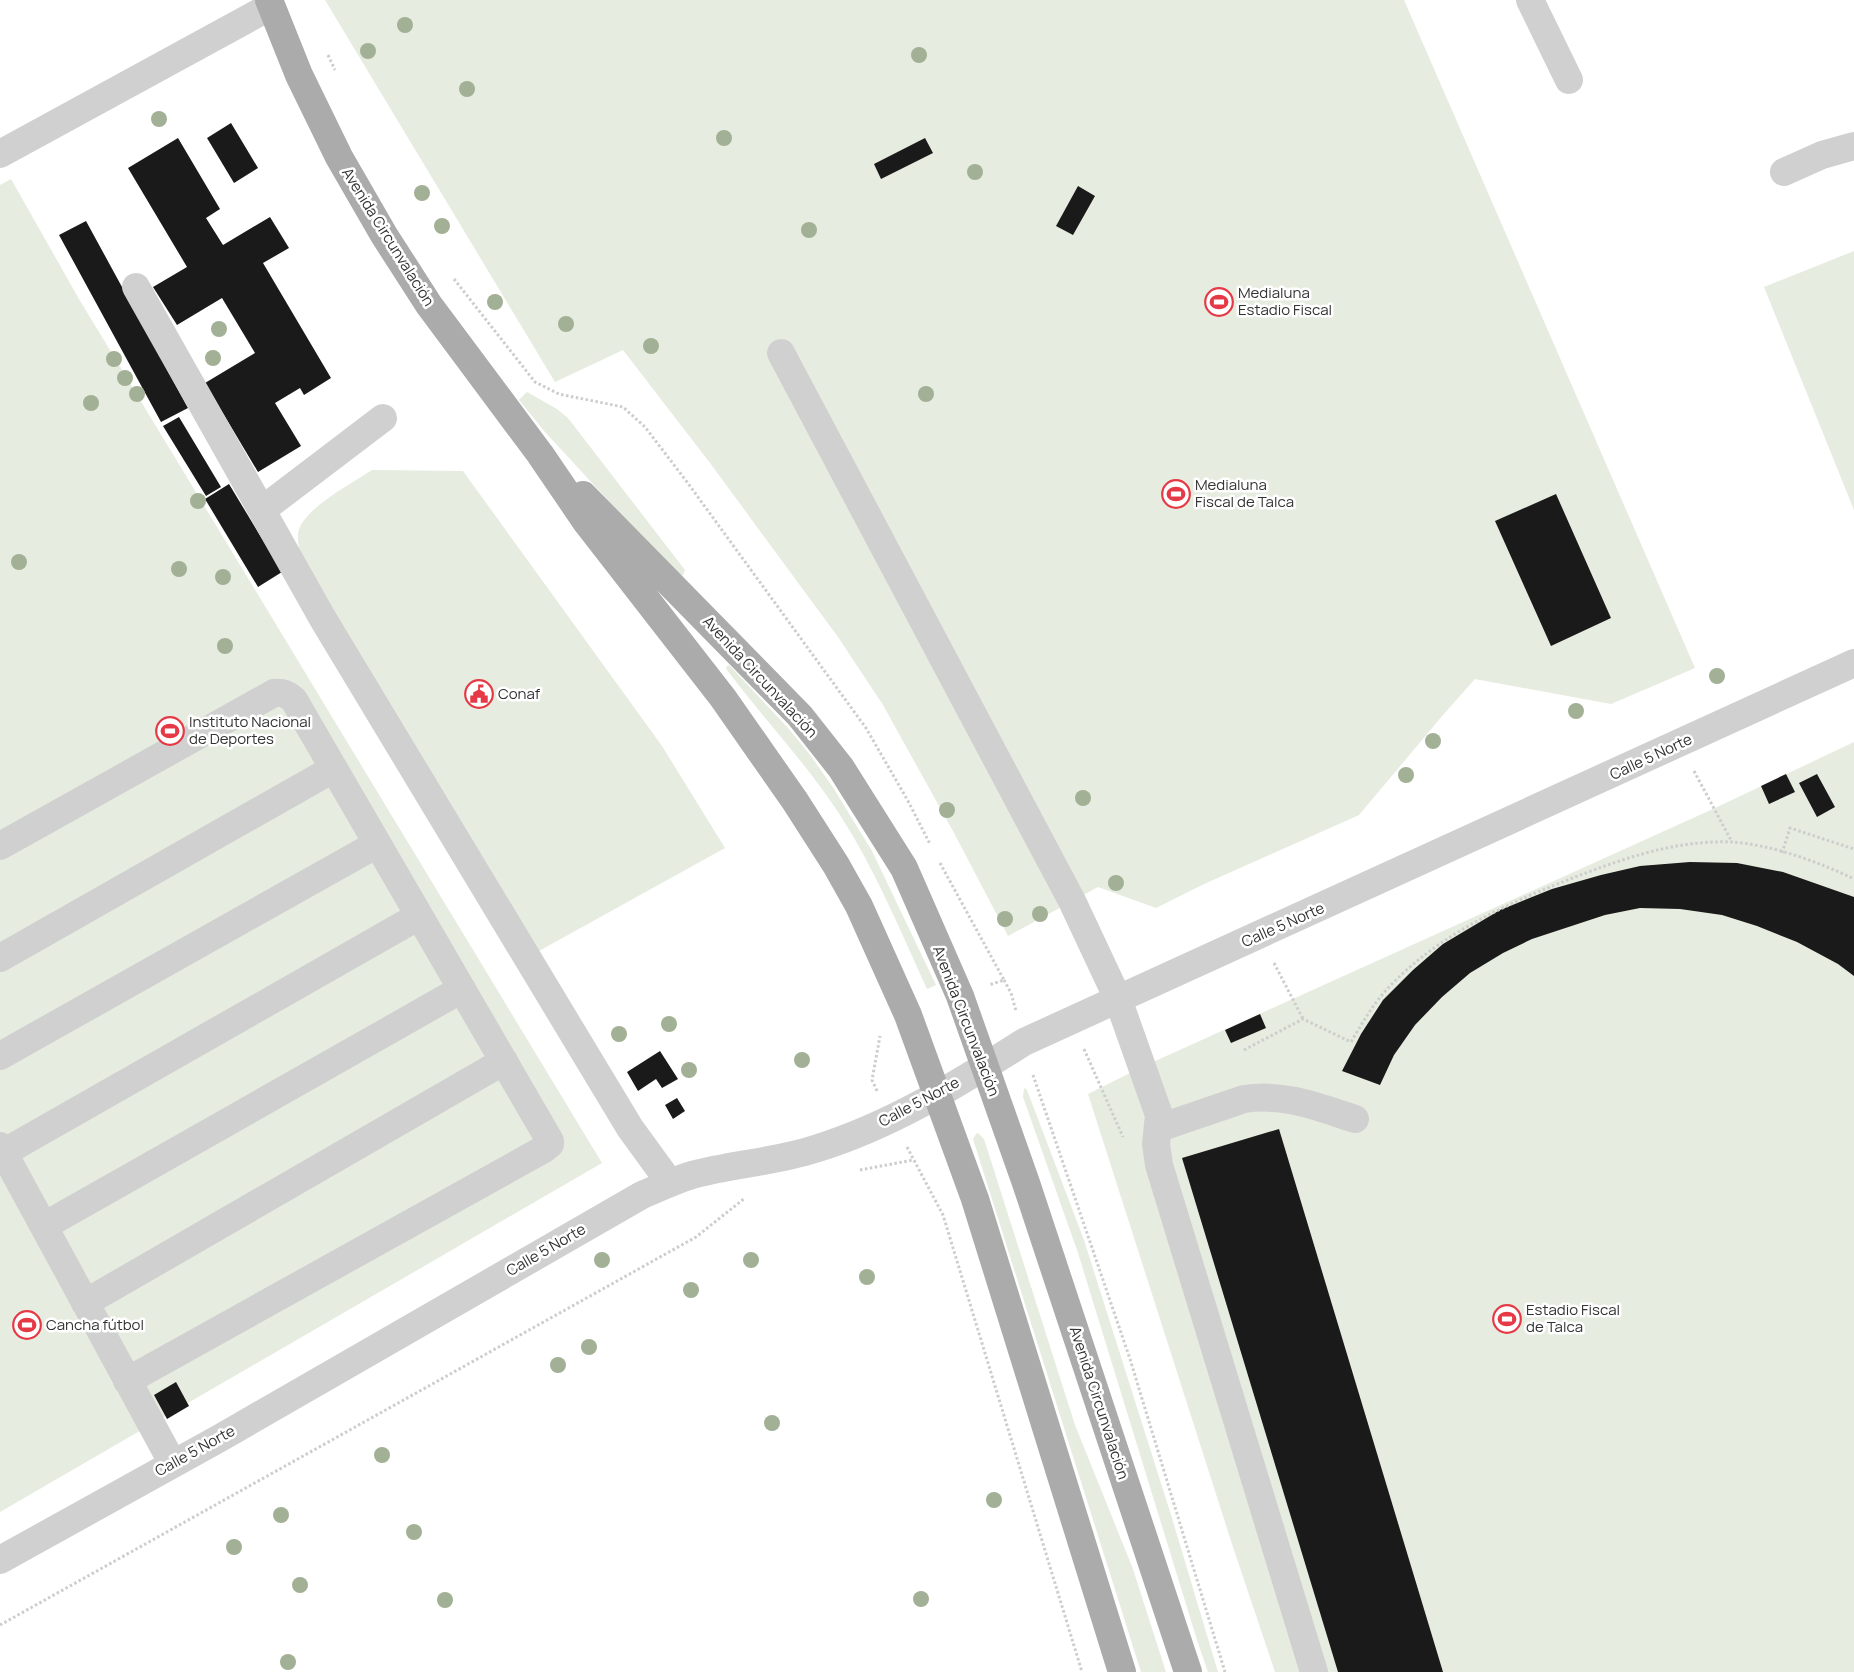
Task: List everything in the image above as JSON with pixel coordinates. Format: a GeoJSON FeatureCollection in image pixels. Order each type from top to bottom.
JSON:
{"type":"FeatureCollection","features":[{"type":"Feature","properties":{"kind":"main road","name":"Avenida Circunvalación"},"geometry":{"type":"LineString","coordinates":[[270,3],[300,75],[339,157],[384,235],[429,305],[540,454],[587,523],[723,698],[795,801],[836,865],[859,906],[908,1015],[975,1199],[1122,1672]]}},
{"type":"Feature","properties":{"kind":"main road","name":"Avenida Circunvalación"},"geometry":{"type":"LineString","coordinates":[[540,454],[599,510],[800,716],[840,768],[904,868],[960,996],[1026,1182],[1188,1672]]}},
{"type":"Feature","properties":{"kind":"street"},"geometry":{"type":"LineString","coordinates":[[1530,0],[1570,80]]}},
{"type":"Feature","properties":{"kind":"street"},"geometry":{"type":"LineString","coordinates":[[0,154],[270,3]]}},
{"type":"Feature","properties":{"kind":"street"},"geometry":{"type":"LineString","coordinates":[[1784,172],[1822,154],[1854,146]]}},
{"type":"Feature","properties":{"kind":"street"},"geometry":{"type":"LineString","coordinates":[[136,287],[323,619],[591,1066],[630,1128],[670,1183]]}},
{"type":"Feature","properties":{"kind":"street"},"geometry":{"type":"LineString","coordinates":[[781,353],[1072,901],[1118,1000],[1159,1115],[1156,1144],[1159,1166],[1314,1672]]}},
{"type":"Feature","properties":{"kind":"street"},"geometry":{"type":"LineString","coordinates":[[262,510],[383,418]]}},
{"type":"Feature","properties":{"kind":"street","name":"Calle 5 Norte"},"geometry":{"type":"LineString","coordinates":[[0,1560],[173,1464],[642,1195],[692,1175],[793,1156],[893,1119],[1024,1042],[1854,663]]}},
{"type":"Feature","properties":{"kind":"street"},"geometry":{"type":"LineString","coordinates":[[0,846],[274,693],[281,692],[287,694],[294,700],[550,1141],[547,1147],[128,1381]]}},
{"type":"Feature","properties":{"kind":"street"},"geometry":{"type":"LineString","coordinates":[[0,958],[333,769]]}},
{"type":"Feature","properties":{"kind":"street"},"geometry":{"type":"LineString","coordinates":[[0,1056],[377,844]]}},
{"type":"Feature","properties":{"kind":"street"},"geometry":{"type":"LineString","coordinates":[[173,1464],[2,1150],[419,916]]}},
{"type":"Feature","properties":{"kind":"street"},"geometry":{"type":"LineString","coordinates":[[44,1226],[462,989]]}},
{"type":"Feature","properties":{"kind":"street"},"geometry":{"type":"LineString","coordinates":[[85,1303],[504,1061]]}},
{"type":"Feature","properties":{"kind":"street"},"geometry":{"type":"LineString","coordinates":[[1159,1128],[1244,1099],[1259,1097],[1294,1099],[1355,1119]]}},
{"type":"Feature","properties":{"kind":"path"},"geometry":{"type":"LineString","coordinates":[[327,52],[339,79]]}},
{"type":"Feature","properties":{"kind":"path"},"geometry":{"type":"LineString","coordinates":[[449,273],[535,382],[559,394],[623,408],[645,427],[866,728],[908,801],[933,851]]}},
{"type":"Feature","properties":{"kind":"path"},"geometry":{"type":"LineString","coordinates":[[1691,764],[1732,842]]}},
{"type":"Feature","properties":{"kind":"path"},"geometry":{"type":"LineString","coordinates":[[1782,853],[1790,828],[1854,849]]}},
{"type":"Feature","properties":{"kind":"path"},"geometry":{"type":"LineString","coordinates":[[1271,958],[1303,1020],[1351,1042],[1376,1002],[1395,981],[1438,945],[1492,913],[1539,891],[1614,862],[1686,844],[1732,842],[1782,853],[1838,871],[1854,879]]}},
{"type":"Feature","properties":{"kind":"path"},"geometry":{"type":"LineString","coordinates":[[937,859],[1012,993],[1032,1072],[1130,1359],[1225,1672]]}},
{"type":"Feature","properties":{"kind":"path"},"geometry":{"type":"LineString","coordinates":[[960,996],[1004,980]]}},
{"type":"Feature","properties":{"kind":"path"},"geometry":{"type":"LineString","coordinates":[[908,1015],[885,1026],[881,1031],[872,1080],[943,1214],[1082,1672]]}},
{"type":"Feature","properties":{"kind":"path"},"geometry":{"type":"LineString","coordinates":[[1244,1050],[1303,1020]]}},
{"type":"Feature","properties":{"kind":"path"},"geometry":{"type":"LineString","coordinates":[[1084,1048],[1125,1142],[1159,1128]]}},
{"type":"Feature","properties":{"kind":"path"},"geometry":{"type":"LineString","coordinates":[[856,1170],[913,1160]]}},
{"type":"Feature","properties":{"kind":"path"},"geometry":{"type":"LineString","coordinates":[[0,1625],[696,1237],[747,1196]]}},
{"type":"Feature","properties":{"kind":"shaded area","name":"Medialuna Fiscal de Talca"},"geometry":{"type":"Polygon","coordinates":[[[325,0],[1404,0],[1695,668],[1611,704],[1475,679],[1359,815],[1202,885],[1156,908],[1098,887],[1008,936],[954,833],[883,705],[838,637],[710,463],[623,350],[555,382],[325,0]]]}},
{"type":"Feature","properties":{"kind":"shaded area","name":"Instituto Nacional de Deportes"},"geometry":{"type":"Polygon","coordinates":[[[11,179],[79,299],[602,1163],[0,1512],[0,185],[11,179]]]}},
{"type":"Feature","properties":{"kind":"shaded area"},"geometry":{"type":"Polygon","coordinates":[[[1854,251],[1854,510],[1764,287],[1854,251]]]}},
{"type":"Feature","properties":{"kind":"shaded area"},"geometry":{"type":"Polygon","coordinates":[[[527,392],[557,409],[568,418],[685,570],[683,575],[680,577],[676,574],[545,432],[519,400],[527,392]]]}},
{"type":"Feature","properties":{"kind":"shaded area"},"geometry":{"type":"Polygon","coordinates":[[[372,470],[463,471],[662,746],[725,848],[539,951],[305,567],[298,537],[302,524],[329,497],[372,470]]]}},
{"type":"Feature","properties":{"kind":"shaded area"},"geometry":{"type":"Polygon","coordinates":[[[729,665],[789,729],[834,789],[872,851],[936,985],[927,989],[876,878],[840,815],[799,759],[727,670],[726,667],[729,665]]]}},
{"type":"Feature","properties":{"kind":"shaded area","name":"Estadio Fiscal de Talca"},"geometry":{"type":"Polygon","coordinates":[[[1854,742],[1854,1672],[1275,1672],[1232,1544],[1088,1094],[1142,1067],[1713,809],[1854,742]]]}},
{"type":"Feature","properties":{"kind":"shaded area"},"geometry":{"type":"Polygon","coordinates":[[[1024,1088],[1027,1090],[1084,1240],[1172,1518],[1218,1672],[1208,1672],[1197,1640],[1078,1253],[1023,1097],[1024,1088]]]}},
{"type":"Feature","properties":{"kind":"shaded area"},"geometry":{"type":"Polygon","coordinates":[[[978,1133],[984,1139],[1075,1425],[1133,1569],[1166,1672],[1141,1672],[973,1139],[978,1133]]]}},
{"type":"Feature","properties":{"kind":"building"},"geometry":{"type":"Polygon","coordinates":[[[231,123],[258,168],[234,183],[207,138],[231,123]]]}},
{"type":"Feature","properties":{"kind":"building"},"geometry":{"type":"Polygon","coordinates":[[[178,138],[220,209],[206,218],[223,245],[270,217],[289,248],[263,263],[331,378],[304,395],[300,388],[275,403],[301,446],[258,472],[205,383],[255,353],[222,298],[177,325],[153,287],[187,267],[128,168],[178,138]]]}},
{"type":"Feature","properties":{"kind":"building"},"geometry":{"type":"Polygon","coordinates":[[[925,138],[933,153],[881,179],[874,164],[925,138]]]}},
{"type":"Feature","properties":{"kind":"building"},"geometry":{"type":"Polygon","coordinates":[[[1078,186],[1095,196],[1073,235],[1056,226],[1078,186]]]}},
{"type":"Feature","properties":{"kind":"building"},"geometry":{"type":"Polygon","coordinates":[[[86,221],[188,408],[161,422],[59,235],[86,221]]]}},
{"type":"Feature","properties":{"kind":"building"},"geometry":{"type":"Polygon","coordinates":[[[179,417],[221,487],[206,496],[163,426],[179,417]]]}},
{"type":"Feature","properties":{"kind":"building"},"geometry":{"type":"Polygon","coordinates":[[[229,484],[282,572],[258,587],[205,499],[229,484]]]}},
{"type":"Feature","properties":{"kind":"building"},"geometry":{"type":"Polygon","coordinates":[[[1556,494],[1611,618],[1551,646],[1495,521],[1556,494]]]}},
{"type":"Feature","properties":{"kind":"building"},"geometry":{"type":"Polygon","coordinates":[[[1786,774],[1795,792],[1769,804],[1761,786],[1786,774]]]}},
{"type":"Feature","properties":{"kind":"building"},"geometry":{"type":"Polygon","coordinates":[[[1817,774],[1835,807],[1817,817],[1799,783],[1817,774]]]}},
{"type":"Feature","properties":{"kind":"building"},"geometry":{"type":"Polygon","coordinates":[[[1690,862],[1737,863],[1783,872],[1854,897],[1854,976],[1838,964],[1797,942],[1757,926],[1722,915],[1680,909],[1640,908],[1605,915],[1532,939],[1503,953],[1470,973],[1442,997],[1415,1025],[1394,1055],[1380,1085],[1342,1071],[1361,1034],[1383,1000],[1443,944],[1500,910],[1552,889],[1640,866],[1690,862]]]}},
{"type":"Feature","properties":{"kind":"building"},"geometry":{"type":"Polygon","coordinates":[[[1260,1014],[1266,1028],[1231,1043],[1225,1030],[1260,1014]]]}},
{"type":"Feature","properties":{"kind":"building"},"geometry":{"type":"Polygon","coordinates":[[[660,1051],[678,1079],[662,1088],[656,1079],[638,1091],[627,1072],[660,1051]]]}},
{"type":"Feature","properties":{"kind":"building"},"geometry":{"type":"Polygon","coordinates":[[[677,1098],[685,1111],[673,1119],[665,1105],[677,1098]]]}},
{"type":"Feature","properties":{"kind":"building"},"geometry":{"type":"Polygon","coordinates":[[[1279,1129],[1443,1672],[1338,1672],[1182,1158],[1279,1129]]]}},
{"type":"Feature","properties":{"kind":"building"},"geometry":{"type":"Polygon","coordinates":[[[176,1382],[189,1406],[167,1419],[154,1395],[176,1382]]]}},
{"type":"Feature","properties":{"kind":"place","name":"Medialuna Estadio Fiscal"},"geometry":{"type":"Point","coordinates":[1219,302]}},
{"type":"Feature","properties":{"kind":"place","name":"Medialuna Fiscal de Talca"},"geometry":{"type":"Point","coordinates":[1176,494]}},
{"type":"Feature","properties":{"kind":"place","name":"Conaf"},"geometry":{"type":"Point","coordinates":[479,694]}},
{"type":"Feature","properties":{"kind":"place","name":"Instituto Nacional de Deportes"},"geometry":{"type":"Point","coordinates":[170,731]}},
{"type":"Feature","properties":{"kind":"place","name":"Estadio Fiscal de Talca"},"geometry":{"type":"Point","coordinates":[1507,1319]}},
{"type":"Feature","properties":{"kind":"place","name":"Cancha fútbol"},"geometry":{"type":"Point","coordinates":[27,1325]}}]}
